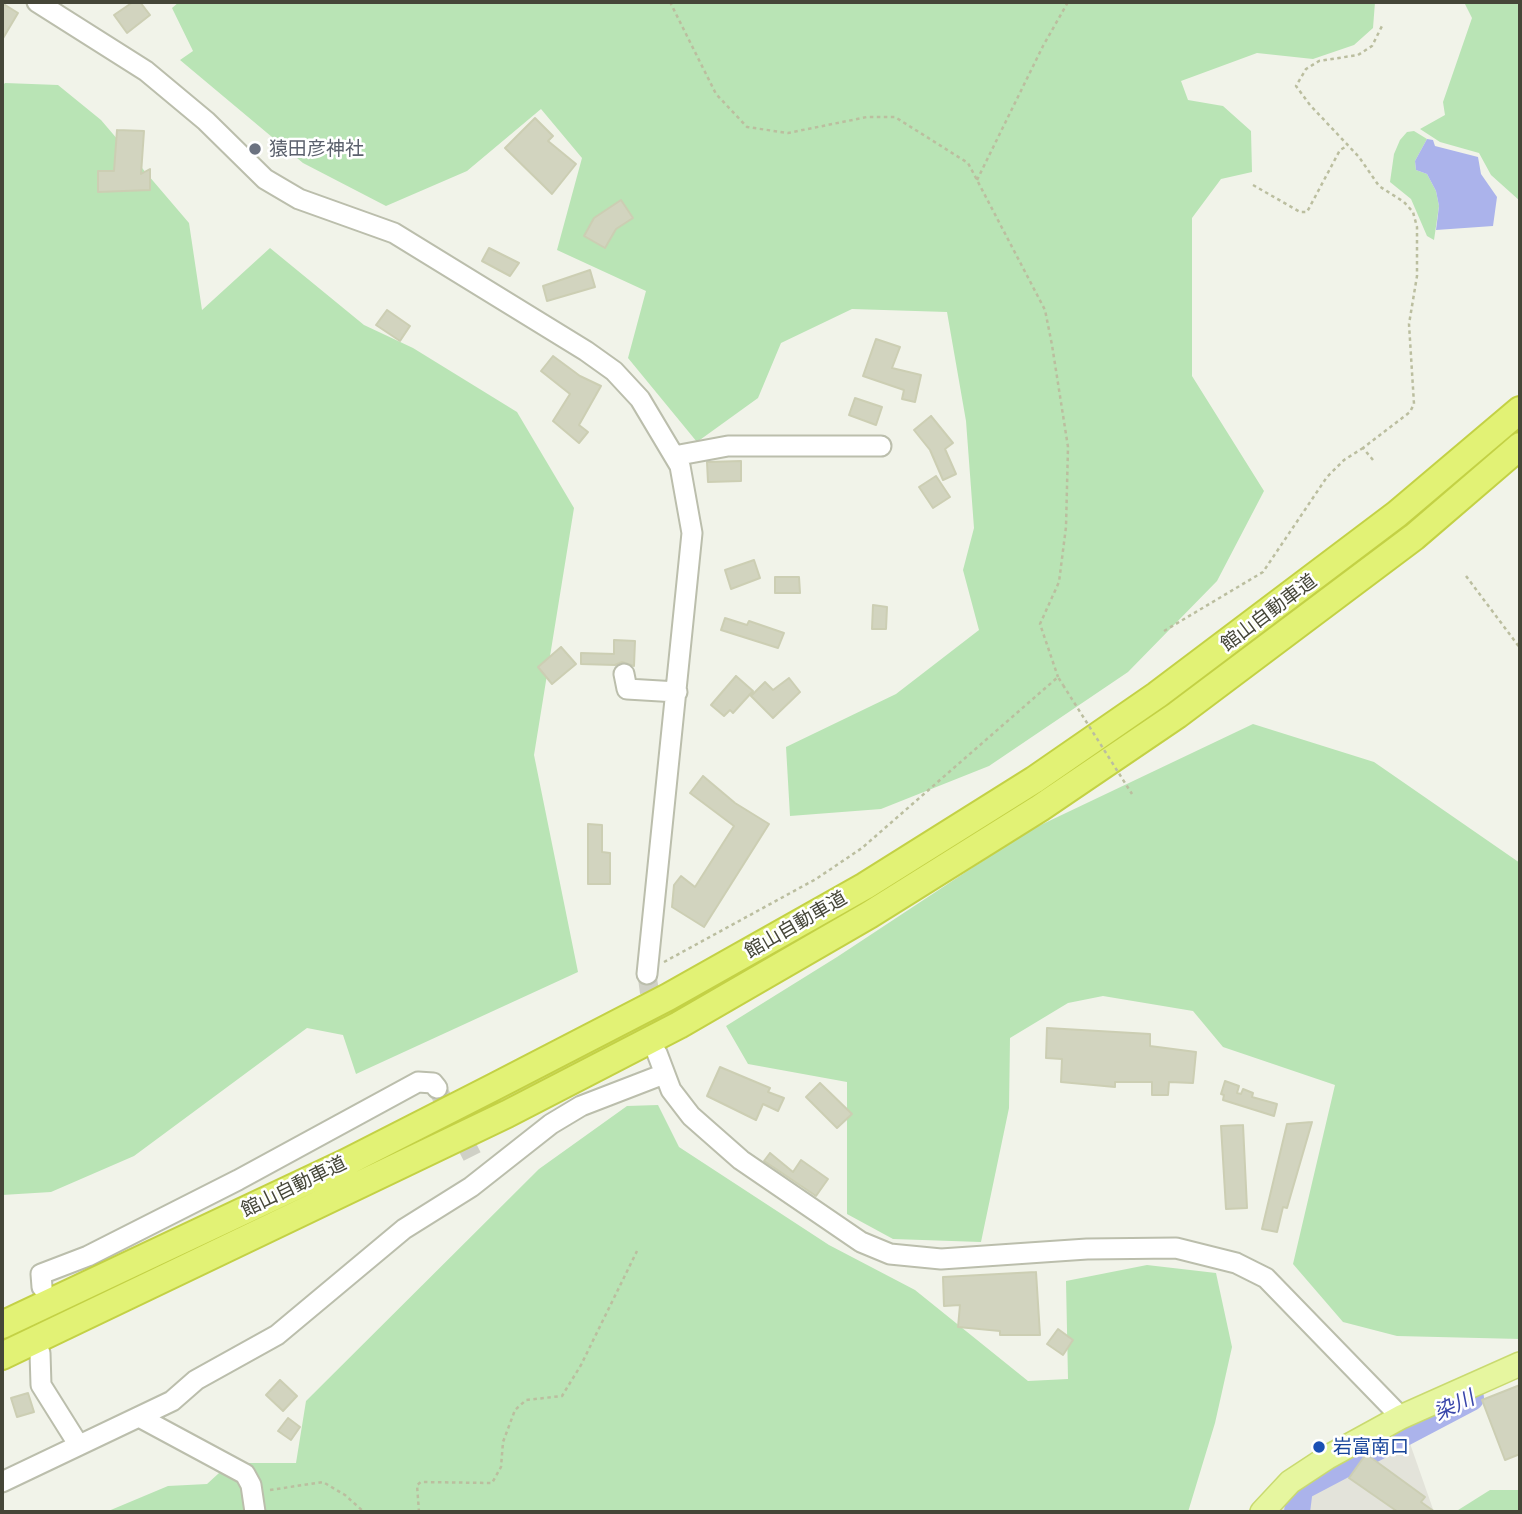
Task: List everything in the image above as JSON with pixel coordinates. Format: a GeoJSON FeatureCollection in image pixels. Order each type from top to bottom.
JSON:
{"type":"FeatureCollection","features":[{"type":"Feature","properties":{"kind":"highway","name":"館山自動車道"},"geometry":{"type":"LineString","coordinates":[[2,1325],[345,1163],[668,997],[865,886],[1034,780],[1157,695],[1397,514],[1520,410]]}},
{"type":"Feature","properties":{"kind":"highway","name":"館山自動車道"},"geometry":{"type":"LineString","coordinates":[[2,1356],[507,1114],[679,1025],[869,915],[1040,808],[1177,715],[1414,537],[1520,446]]}},
{"type":"Feature","properties":{"kind":"main road"},"geometry":{"type":"LineString","coordinates":[[1262,1512],[1290,1482],[1401,1417],[1520,1364]]}},
{"type":"Feature","properties":{"kind":"street"},"geometry":{"type":"LineString","coordinates":[[37,2],[146,71],[206,121],[265,179],[299,199],[394,233],[614,371],[640,399],[680,466],[690,508],[692,533],[647,971]]}},
{"type":"Feature","properties":{"kind":"street"},"geometry":{"type":"LineString","coordinates":[[674,456],[728,446],[881,446]]}},
{"type":"Feature","properties":{"kind":"street"},"geometry":{"type":"LineString","coordinates":[[624,674],[627,689],[677,691]]}},
{"type":"Feature","properties":{"kind":"street"},"geometry":{"type":"LineString","coordinates":[[657,1053],[664,1074],[691,1116],[741,1160],[860,1242],[890,1254],[941,1259],[1087,1249],[1176,1248],[1236,1263],[1266,1278],[1401,1417]]}},
{"type":"Feature","properties":{"kind":"street"},"geometry":{"type":"LineString","coordinates":[[2,1482],[172,1401],[196,1380],[277,1335],[404,1229],[480,1171],[581,1106],[664,1074]]}},
{"type":"Feature","properties":{"kind":"street"},"geometry":{"type":"LineString","coordinates":[[42,1287],[41,1274],[88,1256],[238,1180],[418,1082],[433,1083],[436,1088]]}},
{"type":"Feature","properties":{"kind":"street"},"geometry":{"type":"LineString","coordinates":[[40,1353],[41,1385],[78,1444]]}},
{"type":"Feature","properties":{"kind":"street"},"geometry":{"type":"LineString","coordinates":[[141,1418],[245,1474],[253,1492],[255,1512]]}},
{"type":"Feature","properties":{"kind":"path"},"geometry":{"type":"LineString","coordinates":[[670,2],[716,94],[747,127],[788,132],[867,117],[895,117],[968,163],[1045,310],[1068,447],[1066,527],[1059,582],[1040,624],[1058,677],[1132,794]]}},
{"type":"Feature","properties":{"kind":"path"},"geometry":{"type":"LineString","coordinates":[[977,180],[1042,47],[1068,2]]}},
{"type":"Feature","properties":{"kind":"path"},"geometry":{"type":"LineString","coordinates":[[1164,631],[1263,572],[1327,477],[1344,460],[1410,412],[1414,404],[1409,324],[1417,276],[1417,228],[1413,212],[1404,202],[1379,186],[1348,146],[1299,93],[1296,86],[1298,78],[1319,61],[1358,55],[1372,46],[1383,24]]}},
{"type":"Feature","properties":{"kind":"path"},"geometry":{"type":"LineString","coordinates":[[1253,185],[1300,212],[1307,212],[1340,150],[1348,146]]}},
{"type":"Feature","properties":{"kind":"path"},"geometry":{"type":"LineString","coordinates":[[1363,448],[1373,460]]}},
{"type":"Feature","properties":{"kind":"path"},"geometry":{"type":"LineString","coordinates":[[1466,576],[1520,648]]}},
{"type":"Feature","properties":{"kind":"path"},"geometry":{"type":"LineString","coordinates":[[647,971],[672,960],[816,879],[850,856],[913,807],[1058,677]]}},
{"type":"Feature","properties":{"kind":"path"},"geometry":{"type":"LineString","coordinates":[[419,1512],[417,1485],[421,1482],[492,1483],[501,1467],[503,1442],[514,1409],[526,1400],[562,1396],[581,1365],[637,1251]]}},
{"type":"Feature","properties":{"kind":"path"},"geometry":{"type":"LineString","coordinates":[[253,1492],[323,1482],[345,1494],[364,1512]]}},
{"type":"Feature","properties":{"kind":"shaded area"},"geometry":{"type":"Polygon","coordinates":[[[1392,1432],[1407,1435],[1434,1512],[1271,1512],[1306,1478],[1392,1432]]]}},
{"type":"Feature","properties":{"kind":"green space"},"geometry":{"type":"Polygon","coordinates":[[[179,2],[1375,2],[1373,28],[1354,45],[1313,59],[1257,53],[1181,81],[1188,100],[1223,106],[1251,131],[1252,172],[1221,179],[1192,218],[1192,376],[1264,491],[1217,581],[1128,672],[989,766],[881,809],[790,816],[786,747],[896,694],[979,630],[963,570],[974,528],[966,421],[947,312],[852,309],[781,343],[758,398],[697,442],[628,358],[646,291],[557,250],[582,158],[541,109],[467,171],[386,206],[303,163],[180,60],[193,51],[172,8],[179,2]]]}},
{"type":"Feature","properties":{"kind":"green space"},"geometry":{"type":"Polygon","coordinates":[[[1464,2],[1520,2],[1520,201],[1491,175],[1479,153],[1440,142],[1420,129],[1445,115],[1443,102],[1472,18],[1464,2]]]}},
{"type":"Feature","properties":{"kind":"green space"},"geometry":{"type":"Polygon","coordinates":[[[5,83],[58,85],[101,120],[189,223],[202,310],[270,248],[364,325],[413,348],[517,412],[574,508],[534,755],[578,972],[356,1074],[343,1035],[307,1028],[134,1156],[51,1192],[2,1195],[2,86],[5,83]]]}},
{"type":"Feature","properties":{"kind":"green space"},"geometry":{"type":"Polygon","coordinates":[[[1414,131],[1427,139],[1415,161],[1416,170],[1427,174],[1436,191],[1439,206],[1434,240],[1427,236],[1411,199],[1390,182],[1394,154],[1400,140],[1407,132],[1414,131]]]}},
{"type":"Feature","properties":{"kind":"green space"},"geometry":{"type":"Polygon","coordinates":[[[1253,724],[1374,762],[1520,863],[1520,1339],[1397,1336],[1343,1322],[1293,1264],[1335,1085],[1223,1047],[1193,1011],[1103,996],[1068,1003],[1010,1038],[1009,1108],[981,1242],[893,1239],[847,1214],[847,1082],[748,1064],[726,1026],[837,957],[1028,831],[1253,724]]]}},
{"type":"Feature","properties":{"kind":"green space"},"geometry":{"type":"Polygon","coordinates":[[[658,1105],[679,1147],[829,1245],[915,1290],[1028,1381],[1068,1379],[1066,1281],[1147,1265],[1216,1273],[1232,1347],[1215,1423],[1188,1512],[106,1512],[168,1486],[207,1484],[230,1463],[296,1463],[306,1401],[539,1169],[627,1106],[658,1105]]]}},
{"type":"Feature","properties":{"kind":"green space"},"geometry":{"type":"Polygon","coordinates":[[[1490,1490],[1520,1490],[1520,1512],[1455,1512],[1490,1490]]]}},
{"type":"Feature","properties":{"kind":"water"},"geometry":{"type":"Polygon","coordinates":[[[1427,139],[1433,140],[1435,146],[1478,157],[1481,174],[1497,197],[1493,226],[1436,230],[1439,206],[1436,191],[1427,174],[1416,170],[1415,161],[1427,139]]]}},
{"type":"Feature","properties":{"kind":"building"},"geometry":{"type":"Polygon","coordinates":[[[133,2],[140,2],[150,15],[127,33],[114,15],[133,2]]]}},
{"type":"Feature","properties":{"kind":"building"},"geometry":{"type":"Polygon","coordinates":[[[2,3],[18,13],[2,40],[2,3]]]}},
{"type":"Feature","properties":{"kind":"building"},"geometry":{"type":"Polygon","coordinates":[[[535,118],[553,136],[548,141],[576,164],[552,194],[505,148],[535,118]]]}},
{"type":"Feature","properties":{"kind":"building"},"geometry":{"type":"Polygon","coordinates":[[[117,130],[144,131],[141,174],[150,169],[150,190],[98,192],[98,171],[114,171],[117,130]]]}},
{"type":"Feature","properties":{"kind":"building"},"geometry":{"type":"Polygon","coordinates":[[[621,200],[633,218],[616,229],[605,248],[584,236],[594,218],[621,200]]]}},
{"type":"Feature","properties":{"kind":"building"},"geometry":{"type":"Polygon","coordinates":[[[489,248],[519,263],[510,276],[482,261],[489,248]]]}},
{"type":"Feature","properties":{"kind":"building"},"geometry":{"type":"Polygon","coordinates":[[[590,270],[595,287],[547,301],[543,286],[590,270]]]}},
{"type":"Feature","properties":{"kind":"building"},"geometry":{"type":"Polygon","coordinates":[[[387,310],[410,326],[400,341],[376,325],[387,310]]]}},
{"type":"Feature","properties":{"kind":"building"},"geometry":{"type":"Polygon","coordinates":[[[876,339],[900,347],[892,368],[921,375],[915,402],[902,399],[904,390],[863,376],[876,339]]]}},
{"type":"Feature","properties":{"kind":"building"},"geometry":{"type":"Polygon","coordinates":[[[553,356],[580,376],[601,386],[579,425],[588,432],[579,443],[553,421],[570,394],[541,371],[553,356]]]}},
{"type":"Feature","properties":{"kind":"building"},"geometry":{"type":"Polygon","coordinates":[[[855,398],[882,407],[876,425],[849,415],[855,398]]]}},
{"type":"Feature","properties":{"kind":"building"},"geometry":{"type":"Polygon","coordinates":[[[931,416],[953,443],[945,449],[956,474],[943,480],[930,450],[914,430],[931,416]]]}},
{"type":"Feature","properties":{"kind":"building"},"geometry":{"type":"Polygon","coordinates":[[[741,461],[741,481],[708,482],[707,462],[741,461]]]}},
{"type":"Feature","properties":{"kind":"building"},"geometry":{"type":"Polygon","coordinates":[[[936,476],[950,497],[933,508],[919,487],[936,476]]]}},
{"type":"Feature","properties":{"kind":"building"},"geometry":{"type":"Polygon","coordinates":[[[754,560],[760,578],[731,589],[725,570],[754,560]]]}},
{"type":"Feature","properties":{"kind":"building"},"geometry":{"type":"Polygon","coordinates":[[[775,577],[799,577],[800,593],[775,593],[775,577]]]}},
{"type":"Feature","properties":{"kind":"building"},"geometry":{"type":"Polygon","coordinates":[[[873,605],[887,607],[886,629],[872,629],[873,605]]]}},
{"type":"Feature","properties":{"kind":"building"},"geometry":{"type":"Polygon","coordinates":[[[725,618],[747,625],[749,621],[784,633],[778,648],[721,630],[725,618]]]}},
{"type":"Feature","properties":{"kind":"building"},"geometry":{"type":"Polygon","coordinates":[[[614,640],[635,641],[634,666],[622,662],[615,665],[581,664],[581,653],[614,654],[614,640]]]}},
{"type":"Feature","properties":{"kind":"building"},"geometry":{"type":"Polygon","coordinates":[[[561,647],[576,664],[552,684],[538,667],[561,647]]]}},
{"type":"Feature","properties":{"kind":"building"},"geometry":{"type":"Polygon","coordinates":[[[736,676],[753,691],[733,713],[730,710],[724,716],[711,705],[736,676]]]}},
{"type":"Feature","properties":{"kind":"building"},"geometry":{"type":"Polygon","coordinates":[[[789,678],[800,692],[773,718],[751,696],[765,682],[773,690],[789,678]]]}},
{"type":"Feature","properties":{"kind":"building"},"geometry":{"type":"Polygon","coordinates":[[[703,776],[735,803],[769,824],[704,927],[672,907],[674,885],[681,876],[695,887],[734,826],[690,793],[703,776]]]}},
{"type":"Feature","properties":{"kind":"building"},"geometry":{"type":"Polygon","coordinates":[[[588,824],[602,825],[602,852],[610,853],[610,884],[588,884],[588,824]]]}},
{"type":"Feature","properties":{"kind":"building"},"geometry":{"type":"Polygon","coordinates":[[[1047,1028],[1150,1034],[1150,1046],[1196,1052],[1193,1083],[1169,1082],[1168,1095],[1152,1095],[1152,1082],[1115,1082],[1115,1087],[1061,1082],[1062,1059],[1046,1058],[1047,1028]]]}},
{"type":"Feature","properties":{"kind":"building"},"geometry":{"type":"Polygon","coordinates":[[[720,1067],[770,1088],[768,1092],[784,1098],[778,1111],[763,1104],[756,1120],[707,1096],[720,1067]]]}},
{"type":"Feature","properties":{"kind":"building"},"geometry":{"type":"Polygon","coordinates":[[[1225,1081],[1239,1086],[1237,1093],[1241,1094],[1243,1089],[1253,1093],[1252,1097],[1277,1104],[1274,1116],[1223,1100],[1224,1095],[1221,1094],[1225,1081]]]}},
{"type":"Feature","properties":{"kind":"building"},"geometry":{"type":"Polygon","coordinates":[[[820,1083],[852,1114],[837,1128],[806,1097],[820,1083]]]}},
{"type":"Feature","properties":{"kind":"building"},"geometry":{"type":"Polygon","coordinates":[[[1312,1122],[1287,1208],[1283,1207],[1277,1232],[1262,1229],[1287,1124],[1312,1122]]]}},
{"type":"Feature","properties":{"kind":"building"},"geometry":{"type":"Polygon","coordinates":[[[1243,1125],[1247,1208],[1226,1209],[1221,1126],[1243,1125]]]}},
{"type":"Feature","properties":{"kind":"building"},"geometry":{"type":"Polygon","coordinates":[[[770,1153],[793,1172],[801,1160],[828,1179],[816,1196],[764,1161],[770,1153]]]}},
{"type":"Feature","properties":{"kind":"building"},"geometry":{"type":"Polygon","coordinates":[[[1036,1272],[1040,1335],[1000,1335],[1000,1331],[958,1327],[960,1305],[944,1306],[943,1277],[1036,1272]]]}},
{"type":"Feature","properties":{"kind":"building"},"geometry":{"type":"Polygon","coordinates":[[[1058,1329],[1073,1340],[1063,1355],[1047,1344],[1058,1329]]]}},
{"type":"Feature","properties":{"kind":"building"},"geometry":{"type":"Polygon","coordinates":[[[280,1380],[297,1396],[283,1411],[266,1395],[280,1380]]]}},
{"type":"Feature","properties":{"kind":"building"},"geometry":{"type":"Polygon","coordinates":[[[1520,1385],[1520,1454],[1505,1460],[1482,1400],[1520,1385]]]}},
{"type":"Feature","properties":{"kind":"building"},"geometry":{"type":"Polygon","coordinates":[[[28,1393],[34,1412],[17,1417],[11,1398],[28,1393]]]}},
{"type":"Feature","properties":{"kind":"building"},"geometry":{"type":"Polygon","coordinates":[[[288,1418],[300,1427],[291,1440],[278,1431],[288,1418]]]}},
{"type":"Feature","properties":{"kind":"building"},"geometry":{"type":"Polygon","coordinates":[[[1366,1454],[1425,1497],[1421,1502],[1435,1512],[1398,1512],[1349,1478],[1366,1454]]]}},
{"type":"Feature","properties":{"kind":"waterway","name":"染川"},"geometry":{"type":"LineString","coordinates":[[1297,1512],[1300,1488],[1471,1398]]}},
{"type":"Feature","properties":{"kind":"tunnel"},"geometry":{"type":"LineString","coordinates":[[647,974],[657,1050]]}},
{"type":"Feature","properties":{"kind":"tunnel"},"geometry":{"type":"LineString","coordinates":[[437,1088],[476,1164]]}},
{"type":"Feature","properties":{"kind":"place","name":"猿田彦神社"},"geometry":{"type":"Point","coordinates":[255,149]}},
{"type":"Feature","properties":{"kind":"place","name":"岩富南口"},"geometry":{"type":"Point","coordinates":[1319,1447]}}]}
